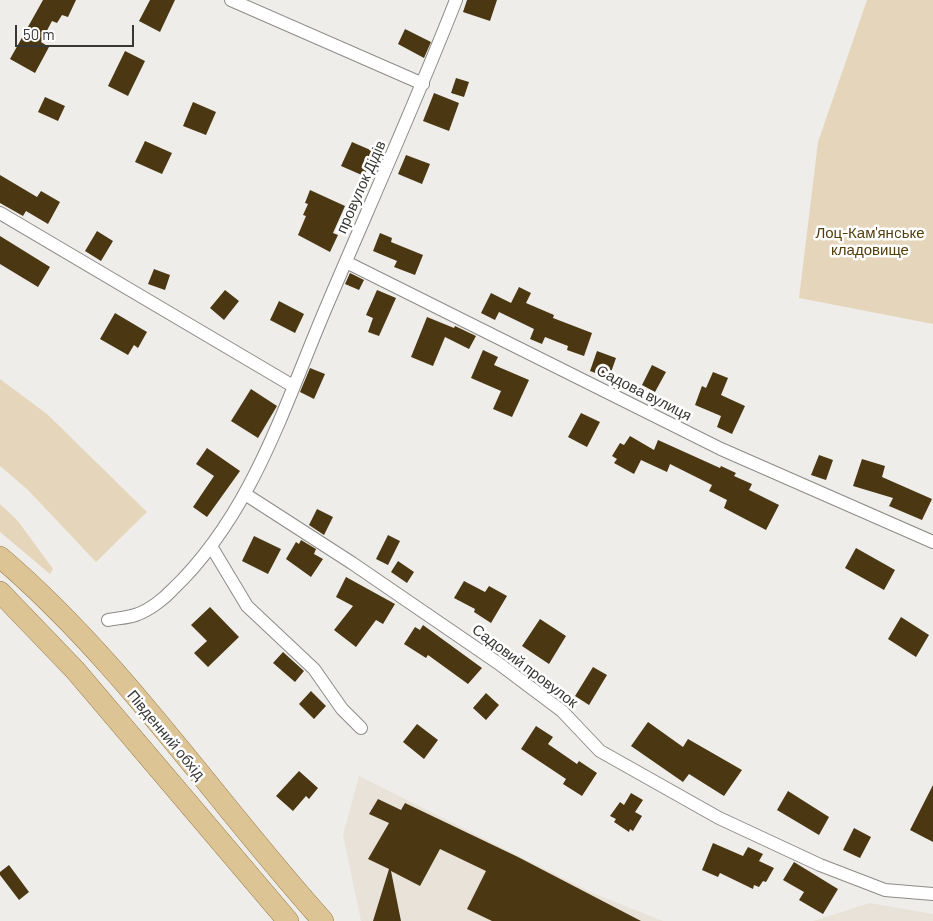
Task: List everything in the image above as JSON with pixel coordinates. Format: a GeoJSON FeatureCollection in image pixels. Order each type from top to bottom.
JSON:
{"type":"FeatureCollection","features":[{"type":"Feature","properties":{"kind":"main road","name":"Південний обхід"},"geometry":{"type":"LineString","coordinates":[[0,557],[24,577],[96,651],[323,921]]}},
{"type":"Feature","properties":{"kind":"main road","name":"Південний обхід"},"geometry":{"type":"LineString","coordinates":[[0,592],[75,670],[288,921]]}},
{"type":"Feature","properties":{"kind":"street"},"geometry":{"type":"LineString","coordinates":[[232,0],[423,84]]}},
{"type":"Feature","properties":{"kind":"street","name":"провулок Дідів"},"geometry":{"type":"LineString","coordinates":[[108,620],[137,614],[171,591],[210,546],[246,494],[269,446],[423,84],[456,0]]}},
{"type":"Feature","properties":{"kind":"street"},"geometry":{"type":"LineString","coordinates":[[0,213],[293,386]]}},
{"type":"Feature","properties":{"kind":"street","name":"Садова вулиця"},"geometry":{"type":"LineString","coordinates":[[346,262],[720,449],[933,542]]}},
{"type":"Feature","properties":{"kind":"street","name":"Садовий провулок"},"geometry":{"type":"LineString","coordinates":[[246,494],[352,562],[498,663],[562,711],[600,751],[719,818],[820,865],[884,890],[932,894]]}},
{"type":"Feature","properties":{"kind":"street"},"geometry":{"type":"LineString","coordinates":[[210,546],[247,606],[314,669],[342,709],[361,728]]}},
{"type":"Feature","properties":{"kind":"shaded area"},"geometry":{"type":"Polygon","coordinates":[[[359,776],[595,894],[663,921],[361,921],[343,835],[359,776]]]}},
{"type":"Feature","properties":{"kind":"shaded area"},"geometry":{"type":"Polygon","coordinates":[[[870,903],[933,914],[933,921],[813,921],[870,903]]]}},
{"type":"Feature","properties":{"kind":"green space","name":"Лоц-Кам'янcьке кладовище"},"geometry":{"type":"Polygon","coordinates":[[[867,0],[933,0],[933,324],[799,298],[818,142],[867,0]]]}},
{"type":"Feature","properties":{"kind":"green space"},"geometry":{"type":"Polygon","coordinates":[[[0,379],[47,414],[147,512],[96,562],[28,490],[0,466],[0,379]]]}},
{"type":"Feature","properties":{"kind":"green space"},"geometry":{"type":"Polygon","coordinates":[[[0,504],[18,521],[53,569],[50,574],[0,532],[0,504]]]}},
{"type":"Feature","properties":{"kind":"building"},"geometry":{"type":"Polygon","coordinates":[[[43,0],[76,0],[68,17],[62,15],[57,23],[52,21],[41,42],[49,47],[35,73],[10,59],[43,0]]]}},
{"type":"Feature","properties":{"kind":"building"},"geometry":{"type":"Polygon","coordinates":[[[150,0],[175,0],[160,32],[139,21],[150,0]]]}},
{"type":"Feature","properties":{"kind":"building"},"geometry":{"type":"Polygon","coordinates":[[[467,0],[497,0],[490,21],[463,12],[467,0]]]}},
{"type":"Feature","properties":{"kind":"building"},"geometry":{"type":"Polygon","coordinates":[[[405,29],[431,42],[424,58],[398,44],[405,29]]]}},
{"type":"Feature","properties":{"kind":"building"},"geometry":{"type":"Polygon","coordinates":[[[125,51],[145,61],[128,96],[108,86],[125,51]]]}},
{"type":"Feature","properties":{"kind":"building"},"geometry":{"type":"Polygon","coordinates":[[[456,78],[469,82],[464,97],[451,93],[456,78]]]}},
{"type":"Feature","properties":{"kind":"building"},"geometry":{"type":"Polygon","coordinates":[[[434,93],[459,103],[449,131],[423,121],[434,93]]]}},
{"type":"Feature","properties":{"kind":"building"},"geometry":{"type":"Polygon","coordinates":[[[45,97],[65,106],[58,121],[38,112],[45,97]]]}},
{"type":"Feature","properties":{"kind":"building"},"geometry":{"type":"Polygon","coordinates":[[[193,102],[216,112],[206,135],[183,126],[193,102]]]}},
{"type":"Feature","properties":{"kind":"building"},"geometry":{"type":"Polygon","coordinates":[[[145,141],[172,153],[162,174],[135,162],[145,141]]]}},
{"type":"Feature","properties":{"kind":"building"},"geometry":{"type":"Polygon","coordinates":[[[352,142],[375,152],[364,176],[341,166],[352,142]]]}},
{"type":"Feature","properties":{"kind":"building"},"geometry":{"type":"Polygon","coordinates":[[[406,155],[430,164],[422,184],[398,174],[406,155]]]}},
{"type":"Feature","properties":{"kind":"building"},"geometry":{"type":"Polygon","coordinates":[[[0,175],[37,197],[41,191],[60,202],[48,224],[26,211],[23,216],[0,203],[0,175]]]}},
{"type":"Feature","properties":{"kind":"building"},"geometry":{"type":"Polygon","coordinates":[[[310,190],[345,206],[333,233],[338,235],[330,252],[298,235],[306,216],[303,215],[308,204],[305,203],[310,190]]]}},
{"type":"Feature","properties":{"kind":"building"},"geometry":{"type":"Polygon","coordinates":[[[97,231],[113,241],[101,261],[85,251],[97,231]]]}},
{"type":"Feature","properties":{"kind":"building"},"geometry":{"type":"Polygon","coordinates":[[[380,233],[392,238],[391,242],[423,255],[415,275],[394,267],[397,261],[373,251],[380,233]]]}},
{"type":"Feature","properties":{"kind":"building"},"geometry":{"type":"Polygon","coordinates":[[[0,236],[50,267],[38,287],[0,264],[0,236]]]}},
{"type":"Feature","properties":{"kind":"building"},"geometry":{"type":"Polygon","coordinates":[[[154,269],[170,275],[165,290],[148,284],[154,269]]]}},
{"type":"Feature","properties":{"kind":"building"},"geometry":{"type":"Polygon","coordinates":[[[350,273],[364,280],[359,290],[345,284],[350,273]]]}},
{"type":"Feature","properties":{"kind":"building"},"geometry":{"type":"Polygon","coordinates":[[[519,287],[531,293],[526,303],[554,315],[553,318],[592,333],[584,356],[567,350],[568,346],[545,337],[542,344],[530,339],[534,329],[499,312],[495,320],[481,313],[491,293],[511,303],[519,287]]]}},
{"type":"Feature","properties":{"kind":"building"},"geometry":{"type":"Polygon","coordinates":[[[225,290],[239,301],[224,320],[210,308],[225,290]]]}},
{"type":"Feature","properties":{"kind":"building"},"geometry":{"type":"Polygon","coordinates":[[[377,290],[396,298],[379,336],[368,332],[373,318],[366,315],[377,290]]]}},
{"type":"Feature","properties":{"kind":"building"},"geometry":{"type":"Polygon","coordinates":[[[279,301],[304,314],[295,333],[270,320],[279,301]]]}},
{"type":"Feature","properties":{"kind":"building"},"geometry":{"type":"Polygon","coordinates":[[[115,313],[147,332],[138,348],[134,345],[128,355],[100,339],[115,313]]]}},
{"type":"Feature","properties":{"kind":"building"},"geometry":{"type":"Polygon","coordinates":[[[427,317],[454,328],[455,326],[476,336],[469,349],[445,337],[433,366],[411,357],[427,317]]]}},
{"type":"Feature","properties":{"kind":"building"},"geometry":{"type":"Polygon","coordinates":[[[483,350],[498,357],[494,365],[529,380],[512,417],[493,409],[501,391],[471,378],[483,350]]]}},
{"type":"Feature","properties":{"kind":"building"},"geometry":{"type":"Polygon","coordinates":[[[597,351],[616,358],[609,378],[590,371],[597,351]]]}},
{"type":"Feature","properties":{"kind":"building"},"geometry":{"type":"Polygon","coordinates":[[[652,365],[666,372],[655,392],[642,385],[652,365]]]}},
{"type":"Feature","properties":{"kind":"building"},"geometry":{"type":"Polygon","coordinates":[[[310,368],[325,374],[314,399],[300,392],[310,368]]]}},
{"type":"Feature","properties":{"kind":"building"},"geometry":{"type":"Polygon","coordinates":[[[713,372],[728,378],[721,395],[745,406],[732,434],[717,427],[721,416],[695,405],[702,386],[706,388],[713,372]]]}},
{"type":"Feature","properties":{"kind":"building"},"geometry":{"type":"Polygon","coordinates":[[[251,389],[277,406],[258,438],[231,421],[251,389]]]}},
{"type":"Feature","properties":{"kind":"building"},"geometry":{"type":"Polygon","coordinates":[[[581,413],[600,422],[587,447],[568,437],[581,413]]]}},
{"type":"Feature","properties":{"kind":"building"},"geometry":{"type":"Polygon","coordinates":[[[630,436],[654,450],[658,440],[720,468],[721,466],[736,473],[734,476],[752,484],[749,490],[779,505],[766,530],[724,508],[727,500],[709,491],[712,485],[670,464],[667,472],[641,460],[634,474],[614,463],[617,459],[612,456],[620,443],[624,445],[630,436]]]}},
{"type":"Feature","properties":{"kind":"building"},"geometry":{"type":"Polygon","coordinates":[[[207,448],[240,471],[207,517],[193,507],[214,476],[196,464],[207,448]]]}},
{"type":"Feature","properties":{"kind":"building"},"geometry":{"type":"Polygon","coordinates":[[[819,455],[833,460],[826,480],[811,475],[819,455]]]}},
{"type":"Feature","properties":{"kind":"building"},"geometry":{"type":"Polygon","coordinates":[[[862,459],[885,466],[882,477],[932,499],[922,520],[889,506],[893,498],[853,486],[862,459]]]}},
{"type":"Feature","properties":{"kind":"building"},"geometry":{"type":"Polygon","coordinates":[[[317,509],[333,517],[324,535],[309,525],[317,509]]]}},
{"type":"Feature","properties":{"kind":"building"},"geometry":{"type":"Polygon","coordinates":[[[388,535],[400,541],[388,565],[376,559],[388,535]]]}},
{"type":"Feature","properties":{"kind":"building"},"geometry":{"type":"Polygon","coordinates":[[[254,536],[281,549],[268,574],[242,561],[254,536]]]}},
{"type":"Feature","properties":{"kind":"building"},"geometry":{"type":"Polygon","coordinates":[[[301,540],[316,549],[314,554],[323,559],[311,577],[286,559],[296,542],[299,544],[301,540]]]}},
{"type":"Feature","properties":{"kind":"building"},"geometry":{"type":"Polygon","coordinates":[[[856,548],[895,570],[884,590],[845,568],[856,548]]]}},
{"type":"Feature","properties":{"kind":"building"},"geometry":{"type":"Polygon","coordinates":[[[398,561],[414,572],[407,583],[391,572],[398,561]]]}},
{"type":"Feature","properties":{"kind":"building"},"geometry":{"type":"Polygon","coordinates":[[[346,577],[395,604],[383,624],[376,620],[356,647],[334,630],[353,606],[336,597],[346,577]]]}},
{"type":"Feature","properties":{"kind":"building"},"geometry":{"type":"Polygon","coordinates":[[[464,581],[485,592],[489,586],[507,596],[491,623],[474,612],[475,609],[454,598],[464,581]]]}},
{"type":"Feature","properties":{"kind":"building"},"geometry":{"type":"Polygon","coordinates":[[[210,607],[239,637],[208,667],[194,653],[207,641],[191,625],[210,607]]]}},
{"type":"Feature","properties":{"kind":"building"},"geometry":{"type":"Polygon","coordinates":[[[901,617],[929,635],[916,657],[888,639],[901,617]]]}},
{"type":"Feature","properties":{"kind":"building"},"geometry":{"type":"Polygon","coordinates":[[[540,619],[566,636],[549,664],[522,646],[540,619]]]}},
{"type":"Feature","properties":{"kind":"building"},"geometry":{"type":"Polygon","coordinates":[[[423,625],[482,668],[468,684],[428,655],[426,658],[404,644],[415,627],[420,630],[423,625]]]}},
{"type":"Feature","properties":{"kind":"building"},"geometry":{"type":"Polygon","coordinates":[[[283,652],[304,671],[295,682],[273,663],[283,652]]]}},
{"type":"Feature","properties":{"kind":"building"},"geometry":{"type":"Polygon","coordinates":[[[593,667],[607,675],[589,705],[575,696],[593,667]]]}},
{"type":"Feature","properties":{"kind":"building"},"geometry":{"type":"Polygon","coordinates":[[[311,691],[326,706],[314,719],[299,704],[311,691]]]}},
{"type":"Feature","properties":{"kind":"building"},"geometry":{"type":"Polygon","coordinates":[[[486,693],[499,705],[486,720],[473,708],[486,693]]]}},
{"type":"Feature","properties":{"kind":"building"},"geometry":{"type":"Polygon","coordinates":[[[648,722],[683,747],[688,739],[742,770],[724,796],[689,774],[683,782],[631,746],[648,722]]]}},
{"type":"Feature","properties":{"kind":"building"},"geometry":{"type":"Polygon","coordinates":[[[417,724],[438,740],[424,759],[403,742],[417,724]]]}},
{"type":"Feature","properties":{"kind":"building"},"geometry":{"type":"Polygon","coordinates":[[[536,726],[553,737],[548,744],[577,764],[579,761],[597,773],[582,796],[563,784],[566,779],[521,749],[536,726]]]}},
{"type":"Feature","properties":{"kind":"building"},"geometry":{"type":"Polygon","coordinates":[[[299,771],[318,788],[309,799],[306,796],[293,811],[276,796],[299,771]]]}},
{"type":"Feature","properties":{"kind":"building"},"geometry":{"type":"Polygon","coordinates":[[[933,785],[933,842],[910,830],[933,785]]]}},
{"type":"Feature","properties":{"kind":"building"},"geometry":{"type":"Polygon","coordinates":[[[788,791],[829,817],[819,835],[777,810],[788,791]]]}},
{"type":"Feature","properties":{"kind":"building"},"geometry":{"type":"Polygon","coordinates":[[[631,793],[643,800],[635,812],[642,816],[633,831],[630,829],[629,832],[614,822],[616,819],[610,816],[620,802],[624,805],[631,793]]]}},
{"type":"Feature","properties":{"kind":"building"},"geometry":{"type":"Polygon","coordinates":[[[378,799],[401,810],[405,803],[518,857],[641,921],[492,921],[467,909],[486,871],[440,849],[420,886],[391,871],[401,921],[373,921],[389,869],[368,859],[389,823],[369,814],[378,799]]]}},
{"type":"Feature","properties":{"kind":"building"},"geometry":{"type":"Polygon","coordinates":[[[854,828],[871,837],[860,858],[843,850],[854,828]]]}},
{"type":"Feature","properties":{"kind":"building"},"geometry":{"type":"Polygon","coordinates":[[[713,843],[743,856],[748,847],[763,854],[759,861],[774,868],[766,882],[763,881],[759,887],[754,885],[753,889],[720,873],[718,877],[702,870],[713,843]]]}},
{"type":"Feature","properties":{"kind":"building"},"geometry":{"type":"Polygon","coordinates":[[[794,862],[838,889],[823,914],[799,900],[804,892],[783,880],[794,862]]]}},
{"type":"Feature","properties":{"kind":"building"},"geometry":{"type":"Polygon","coordinates":[[[9,865],[29,892],[19,900],[0,875],[0,872],[9,865]]]}}]}
